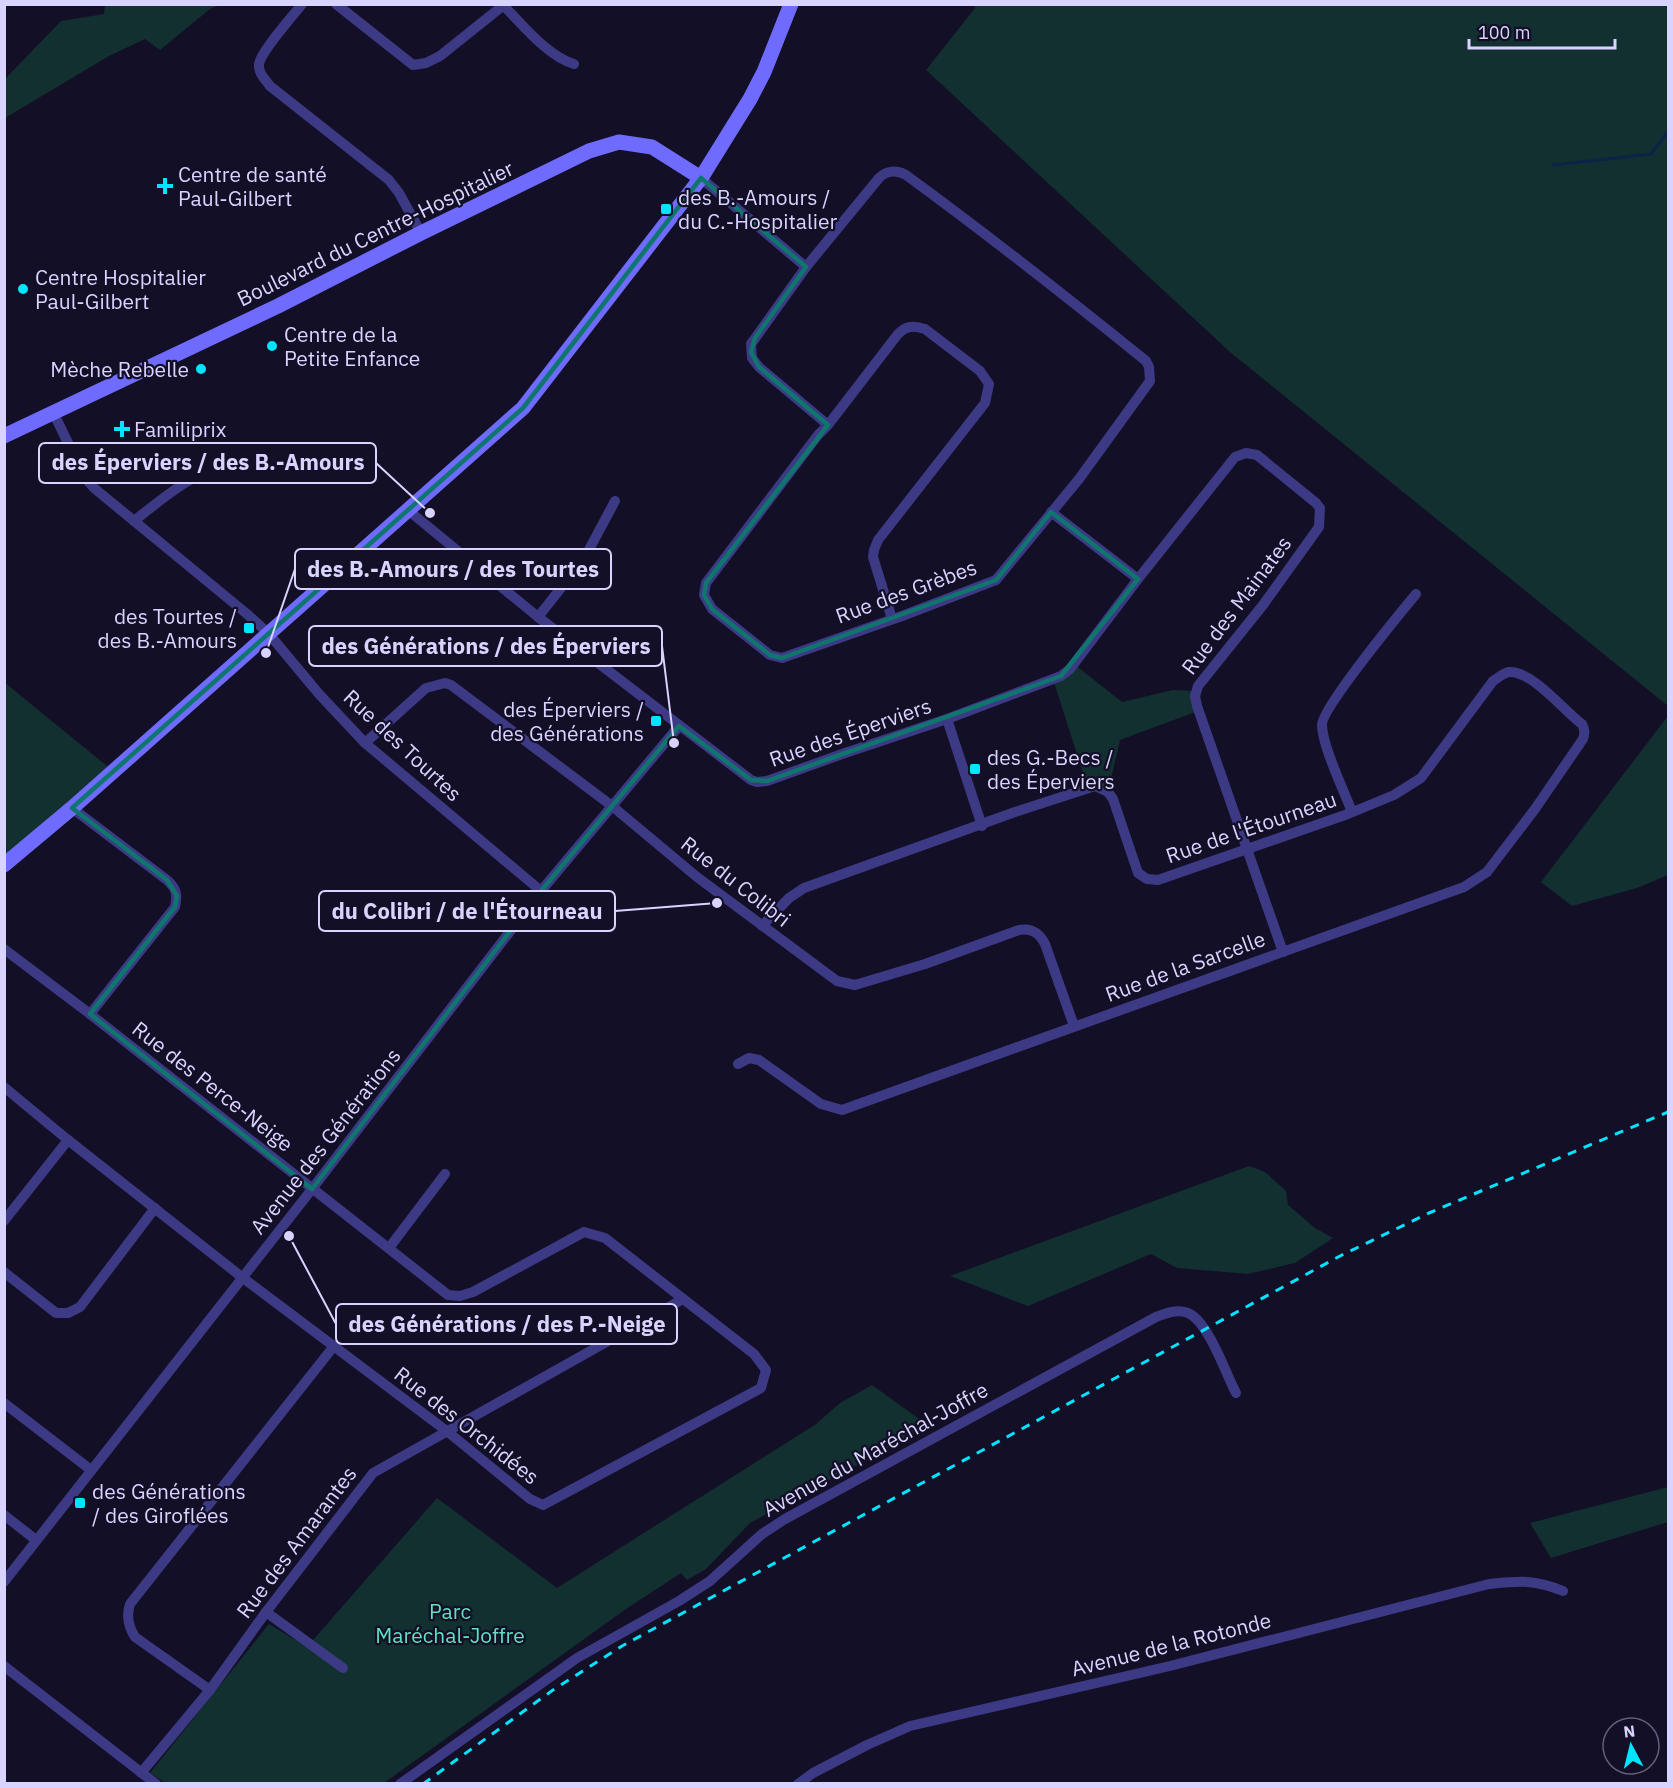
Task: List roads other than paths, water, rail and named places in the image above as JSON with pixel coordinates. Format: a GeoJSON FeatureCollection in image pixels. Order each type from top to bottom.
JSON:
{"type":"FeatureCollection","features":[{"type":"Feature","properties":{"kind":"street"},"geometry":{"type":"LineString","coordinates":[[302,4],[264,52],[259,64],[262,76],[270,86],[389,180],[399,193],[421,233]]}},
{"type":"Feature","properties":{"kind":"street"},"geometry":{"type":"LineString","coordinates":[[336,4],[413,65],[426,63],[440,56],[503,5],[553,54],[563,61],[574,64]]}},
{"type":"Feature","properties":{"kind":"street"},"geometry":{"type":"LineString","coordinates":[[4,864],[72,808],[523,408],[701,178],[764,72],[791,4]]}},
{"type":"Feature","properties":{"kind":"street","name":"Boulevard du Centre-Hospitalier"},"geometry":{"type":"LineString","coordinates":[[4,436],[256,316],[589,151],[619,142],[652,147],[701,178]]}},
{"type":"Feature","properties":{"kind":"street","name":"Rue des Grèbes"},"geometry":{"type":"LineString","coordinates":[[890,172],[900,172],[983,232],[1146,361],[1149,367],[1150,381],[1079,479],[996,579],[892,619],[782,658],[776,657],[770,655],[712,609],[704,595],[706,583],[828,424],[759,367],[752,358],[751,344],[806,267],[879,178],[890,172]]}},
{"type":"Feature","properties":{"kind":"street"},"geometry":{"type":"LineString","coordinates":[[701,178],[806,267]]}},
{"type":"Feature","properties":{"kind":"street"},"geometry":{"type":"LineString","coordinates":[[828,424],[898,334],[907,327],[925,329],[980,371],[989,384],[985,403],[878,540],[873,557],[892,619]]}},
{"type":"Feature","properties":{"kind":"street","name":"Rue des Tourtes"},"geometry":{"type":"LineString","coordinates":[[53,412],[85,478],[94,488],[247,614],[269,634],[319,694],[365,743],[541,891]]}},
{"type":"Feature","properties":{"kind":"street","name":"Rue des Éperviers"},"geometry":{"type":"LineString","coordinates":[[409,511],[538,617],[679,726],[751,780],[757,782],[767,781],[947,719],[1057,678],[1067,671],[1235,457],[1246,453]]}},
{"type":"Feature","properties":{"kind":"street","name":"Rue des Mainates"},"geometry":{"type":"LineString","coordinates":[[1246,453],[1257,455],[1316,503],[1321,515],[1319,527],[1263,605],[1196,690],[1197,706],[1283,952]]}},
{"type":"Feature","properties":{"kind":"street"},"geometry":{"type":"LineString","coordinates":[[134,521],[175,489],[218,467],[241,459],[267,464]]}},
{"type":"Feature","properties":{"kind":"street"},"geometry":{"type":"LineString","coordinates":[[538,617],[584,559],[615,501]]}},
{"type":"Feature","properties":{"kind":"street"},"geometry":{"type":"LineString","coordinates":[[1051,512],[1138,579]]}},
{"type":"Feature","properties":{"kind":"street"},"geometry":{"type":"LineString","coordinates":[[1352,812],[1323,736],[1322,718],[1416,594]]}},
{"type":"Feature","properties":{"kind":"street","name":"Rue de l'Étourneau"},"geometry":{"type":"LineString","coordinates":[[762,926],[789,898],[804,888],[982,826],[1015,812],[1095,786],[1108,792],[1113,799],[1138,873],[1147,879],[1158,880],[1394,795],[1421,778],[1493,681],[1508,672],[1519,673],[1535,683],[1582,724],[1584,729]]}},
{"type":"Feature","properties":{"kind":"street","name":"Rue du Colibri"},"geometry":{"type":"LineString","coordinates":[[365,743],[426,688],[445,682],[612,806],[697,877],[837,981],[855,985],[1019,930],[1032,930],[1040,934],[1045,944],[1074,1026]]}},
{"type":"Feature","properties":{"kind":"street"},"geometry":{"type":"LineString","coordinates":[[947,719],[982,826]]}},
{"type":"Feature","properties":{"kind":"street","name":"Avenue des Générations"},"geometry":{"type":"LineString","coordinates":[[4,1582],[243,1278],[541,891],[679,726]]}},
{"type":"Feature","properties":{"kind":"street","name":"Rue de la Sarcelle"},"geometry":{"type":"LineString","coordinates":[[738,1064],[749,1058],[759,1060],[821,1104],[842,1110],[1464,887],[1483,876],[1541,800],[1583,739],[1584,729]]}},
{"type":"Feature","properties":{"kind":"street"},"geometry":{"type":"LineString","coordinates":[[72,808],[167,880],[174,887],[177,896],[176,907],[90,1014]]}},
{"type":"Feature","properties":{"kind":"street","name":"Rue des Perce-Neige"},"geometry":{"type":"LineString","coordinates":[[4,949],[448,1295],[460,1296],[473,1292],[584,1232],[605,1238],[754,1354],[766,1370],[761,1388]]}},
{"type":"Feature","properties":{"kind":"street","name":"Rue des Orchidées"},"geometry":{"type":"LineString","coordinates":[[4,1086],[68,1140],[243,1278],[448,1432],[530,1499],[543,1505],[761,1388]]}},
{"type":"Feature","properties":{"kind":"street"},"geometry":{"type":"LineString","coordinates":[[4,1221],[68,1140]]}},
{"type":"Feature","properties":{"kind":"street"},"geometry":{"type":"LineString","coordinates":[[388,1248],[445,1174]]}},
{"type":"Feature","properties":{"kind":"street"},"geometry":{"type":"LineString","coordinates":[[4,1272],[56,1313],[68,1313],[80,1307],[155,1208]]}},
{"type":"Feature","properties":{"kind":"street","name":"Rue des Amarantes"},"geometry":{"type":"LineString","coordinates":[[141,1773],[210,1690],[266,1612],[373,1473],[683,1299]]}},
{"type":"Feature","properties":{"kind":"street","name":"Avenue du Maréchal-Joffre"},"geometry":{"type":"LineString","coordinates":[[400,1784],[577,1658],[710,1581],[762,1534],[785,1519],[1156,1317],[1174,1311],[1188,1313],[1194,1317],[1208,1335],[1236,1393]]}},
{"type":"Feature","properties":{"kind":"street"},"geometry":{"type":"LineString","coordinates":[[210,1690],[135,1637],[128,1624],[130,1604],[334,1346]]}},
{"type":"Feature","properties":{"kind":"street"},"geometry":{"type":"LineString","coordinates":[[4,1403],[91,1470]]}},
{"type":"Feature","properties":{"kind":"street"},"geometry":{"type":"LineString","coordinates":[[4,1515],[36,1540]]}},
{"type":"Feature","properties":{"kind":"street","name":"Avenue de la Rotonde"},"geometry":{"type":"LineString","coordinates":[[798,1784],[813,1773],[849,1754],[910,1726],[1170,1666],[1489,1584],[1522,1580],[1544,1583],[1563,1591]]}},
{"type":"Feature","properties":{"kind":"street"},"geometry":{"type":"LineString","coordinates":[[266,1612],[343,1668]]}},
{"type":"Feature","properties":{"kind":"street"},"geometry":{"type":"LineString","coordinates":[[4,1666],[156,1784]]}},
{"type":"Feature","properties":{"kind":"waterway"},"geometry":{"type":"LineString","coordinates":[[1553,165],[1651,154],[1668,131]]}},
{"type":"Feature","properties":{"kind":"railway"},"geometry":{"type":"LineString","coordinates":[[423,1784],[553,1690],[622,1646],[1340,1256],[1429,1213],[1668,1112]]}},
{"type":"Feature","properties":{"kind":"place","name":"Centre de santé Paul-Gilbert"},"geometry":{"type":"Point","coordinates":[165,186]}},
{"type":"Feature","properties":{"kind":"place","name":"des B.-Amours / du C.-Hospitalier"},"geometry":{"type":"Point","coordinates":[666,209]}},
{"type":"Feature","properties":{"kind":"place","name":"Centre Hospitalier Paul-Gilbert"},"geometry":{"type":"Point","coordinates":[23,289]}},
{"type":"Feature","properties":{"kind":"place","name":"Centre de la Petite Enfance"},"geometry":{"type":"Point","coordinates":[272,346]}},
{"type":"Feature","properties":{"kind":"place","name":"Mèche Rebelle"},"geometry":{"type":"Point","coordinates":[201,369]}},
{"type":"Feature","properties":{"kind":"place","name":"Familiprix"},"geometry":{"type":"Point","coordinates":[122,429]}},
{"type":"Feature","properties":{"kind":"place","name":"des Éperviers / des B.-Amours"},"geometry":{"type":"Point","coordinates":[430,513]}},
{"type":"Feature","properties":{"kind":"place","name":"des Tourtes / des B.-Amours"},"geometry":{"type":"Point","coordinates":[249,628]}},
{"type":"Feature","properties":{"kind":"place","name":"des B.-Amours / des Tourtes"},"geometry":{"type":"Point","coordinates":[266,653]}},
{"type":"Feature","properties":{"kind":"place","name":"des Éperviers / des Générations"},"geometry":{"type":"Point","coordinates":[656,721]}},
{"type":"Feature","properties":{"kind":"place","name":"des Générations / des Éperviers"},"geometry":{"type":"Point","coordinates":[674,743]}},
{"type":"Feature","properties":{"kind":"place","name":"des G.-Becs / des Éperviers"},"geometry":{"type":"Point","coordinates":[975,769]}},
{"type":"Feature","properties":{"kind":"place","name":"du Colibri / de l'Étourneau"},"geometry":{"type":"Point","coordinates":[717,903]}},
{"type":"Feature","properties":{"kind":"place","name":"des Générations / des P.-Neige"},"geometry":{"type":"Point","coordinates":[289,1236]}},
{"type":"Feature","properties":{"kind":"place","name":"des Générations / des Giroflées"},"geometry":{"type":"Point","coordinates":[80,1503]}},
{"type":"Feature","properties":{"kind":"park label","name":"Parc Maréchal-Joffre"},"geometry":{"type":"Point","coordinates":[450,1623]}}]}
